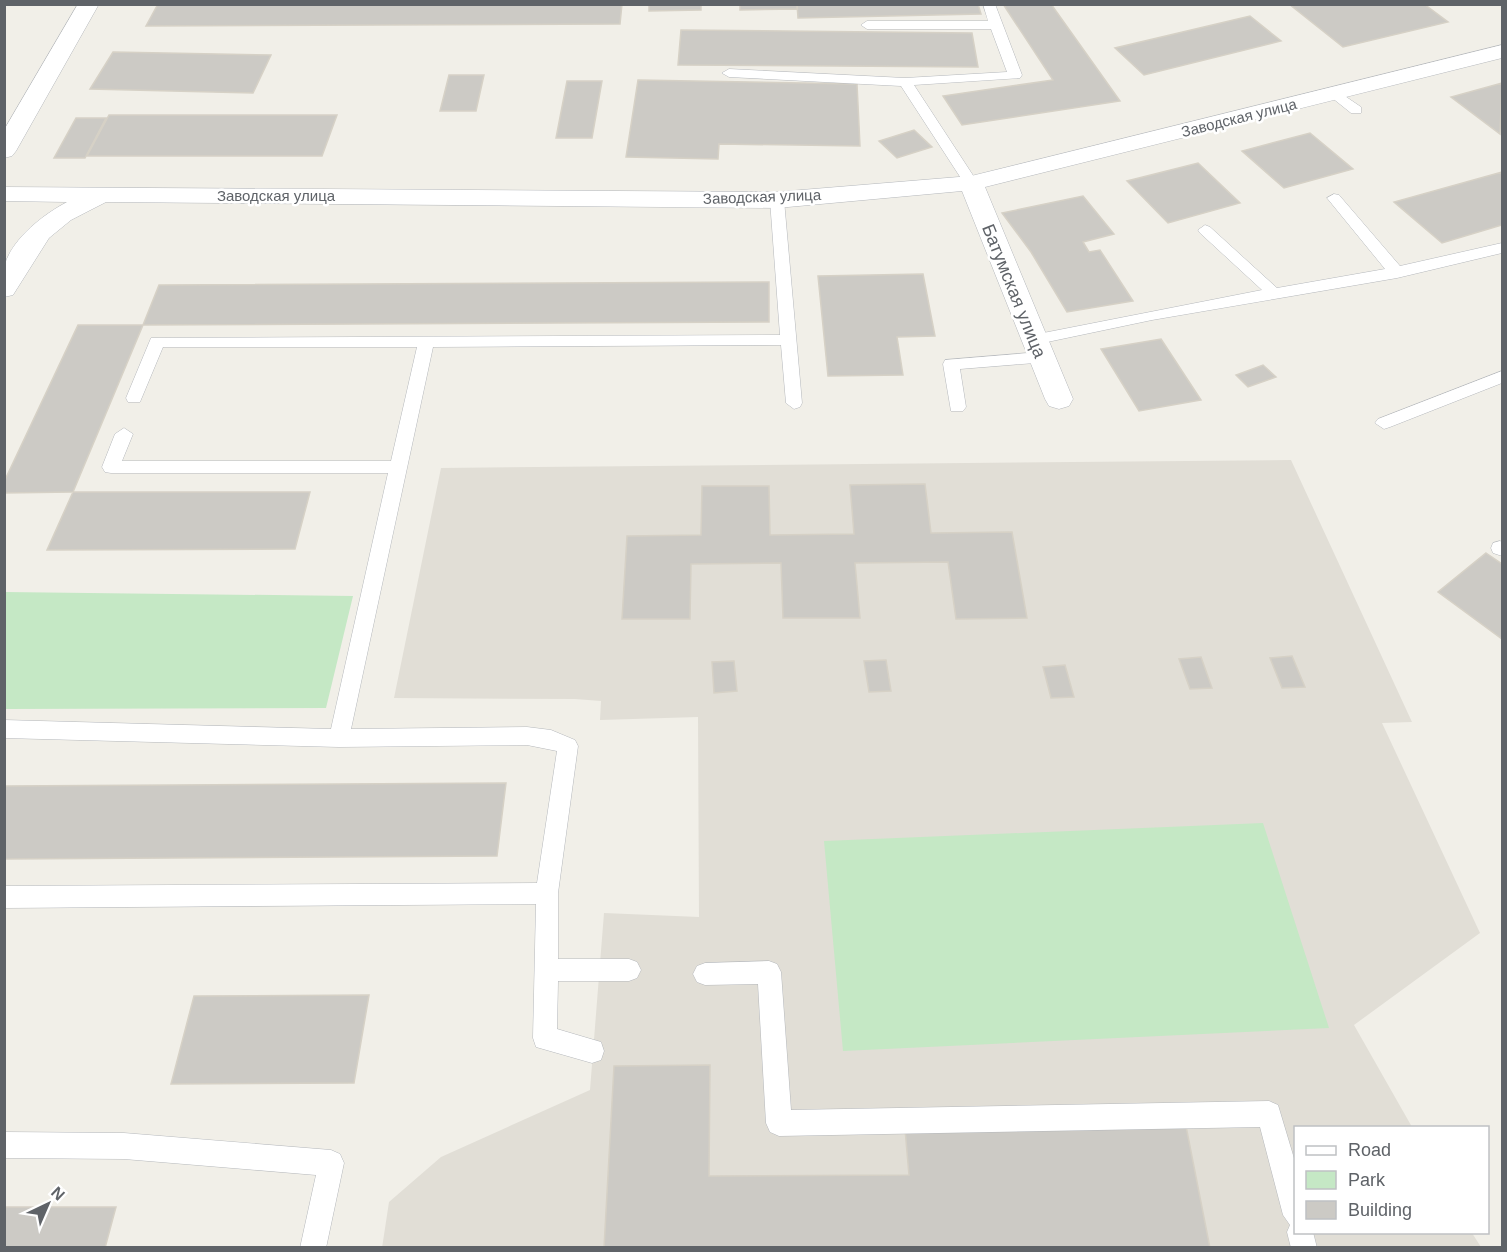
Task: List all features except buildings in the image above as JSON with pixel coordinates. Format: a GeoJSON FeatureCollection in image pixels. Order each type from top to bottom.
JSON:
{"type":"FeatureCollection","features":[{"type":"Feature","properties":{"kind":"street"},"geometry":{"type":"LineString","coordinates":[[4,151],[89,4]]}},
{"type":"Feature","properties":{"kind":"street","name":"Заводская улица"},"geometry":{"type":"LineString","coordinates":[[4,194],[777,200],[971,183],[1503,52]]}},
{"type":"Feature","properties":{"kind":"street","name":"Батумская улица"},"geometry":{"type":"LineString","coordinates":[[971,183],[1059,399]]}},
{"type":"Feature","properties":{"kind":"street"},"geometry":{"type":"LineString","coordinates":[[4,289],[33,237],[56,217],[104,195]]}},
{"type":"Feature","properties":{"kind":"street"},"geometry":{"type":"LineString","coordinates":[[4,200],[28,220],[33,237]]}},
{"type":"Feature","properties":{"kind":"lane"},"geometry":{"type":"LineString","coordinates":[[729,73],[905,82],[1015,75],[989,4]]}},
{"type":"Feature","properties":{"kind":"lane"},"geometry":{"type":"LineString","coordinates":[[867,25],[996,25]]}},
{"type":"Feature","properties":{"kind":"lane"},"geometry":{"type":"LineString","coordinates":[[905,82],[971,183]]}},
{"type":"Feature","properties":{"kind":"lane"},"geometry":{"type":"LineString","coordinates":[[1336,94],[1356,110]]}},
{"type":"Feature","properties":{"kind":"lane"},"geometry":{"type":"LineString","coordinates":[[1334,198],[1397,273]]}},
{"type":"Feature","properties":{"kind":"lane"},"geometry":{"type":"LineString","coordinates":[[777,200],[795,403]]}},
{"type":"Feature","properties":{"kind":"lane"},"geometry":{"type":"LineString","coordinates":[[1205,230],[1276,295]]}},
{"type":"Feature","properties":{"kind":"lane"},"geometry":{"type":"LineString","coordinates":[[957,407],[951,364],[1037,349],[1152,315],[1397,273],[1503,248]]}},
{"type":"Feature","properties":{"kind":"lane"},"geometry":{"type":"LineString","coordinates":[[134,398],[157,342],[789,340]]}},
{"type":"Feature","properties":{"kind":"lane"},"geometry":{"type":"LineString","coordinates":[[339,738],[426,341]]}},
{"type":"Feature","properties":{"kind":"lane"},"geometry":{"type":"LineString","coordinates":[[1384,423],[1503,377]]}},
{"type":"Feature","properties":{"kind":"lane"},"geometry":{"type":"LineString","coordinates":[[124,434],[111,468],[398,467]]}},
{"type":"Feature","properties":{"kind":"lane"},"geometry":{"type":"LineString","coordinates":[[4,729],[339,738],[527,736],[551,739],[568,746],[547,893],[544,1038],[591,1051]]}},
{"type":"Feature","properties":{"kind":"lane"},"geometry":{"type":"LineString","coordinates":[[4,897],[547,893]]}},
{"type":"Feature","properties":{"kind":"lane"},"geometry":{"type":"LineString","coordinates":[[545,970],[629,970]]}},
{"type":"Feature","properties":{"kind":"lane"},"geometry":{"type":"LineString","coordinates":[[705,974],[770,972],[779,1123],[1269,1114],[1294,1208]]}},
{"type":"Feature","properties":{"kind":"lane"},"geometry":{"type":"LineString","coordinates":[[4,1145],[124,1146],[331,1163],[313,1248]]}},
{"type":"Feature","properties":{"kind":"shaded area"},"geometry":{"type":"Polygon","coordinates":[[[1291,460],[1412,722],[1382,723],[1480,933],[1354,1025],[1411,1126],[1294,1126],[1294,1234],[1473,1234],[1481,1247],[382,1248],[389,1202],[441,1157],[590,1090],[604,913],[699,917],[698,717],[600,720],[601,701],[575,699],[394,698],[441,468],[1291,460]]]}},
{"type":"Feature","properties":{"kind":"green space"},"geometry":{"type":"Polygon","coordinates":[[[5,592],[353,596],[326,708],[5,709],[5,592]]]}},
{"type":"Feature","properties":{"kind":"green space"},"geometry":{"type":"Polygon","coordinates":[[[1263,823],[1329,1028],[843,1051],[824,841],[1263,823]]]}}]}
